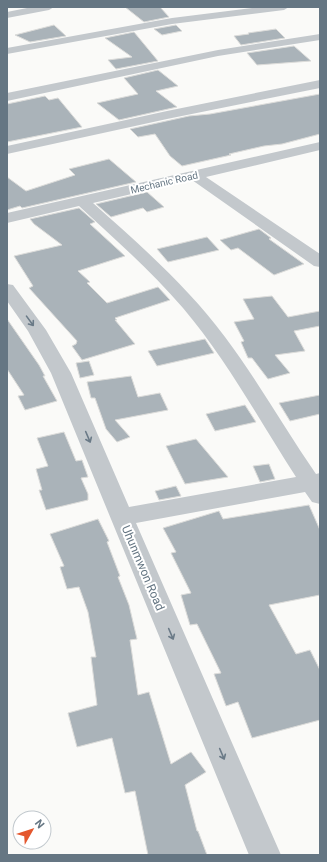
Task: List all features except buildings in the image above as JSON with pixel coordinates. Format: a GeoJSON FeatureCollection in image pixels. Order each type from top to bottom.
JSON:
{"type":"FeatureCollection","features":[{"type":"Feature","properties":{"kind":"street"},"geometry":{"type":"LineString","coordinates":[[7,15],[49,7]]}},
{"type":"Feature","properties":{"kind":"street"},"geometry":{"type":"LineString","coordinates":[[7,51],[172,20],[284,7]]}},
{"type":"Feature","properties":{"kind":"street"},"geometry":{"type":"LineString","coordinates":[[7,97],[218,53],[320,37]]}},
{"type":"Feature","properties":{"kind":"street"},"geometry":{"type":"LineString","coordinates":[[7,150],[167,115],[320,84]]}},
{"type":"Feature","properties":{"kind":"street","name":"Mechanic Road"},"geometry":{"type":"LineString","coordinates":[[7,218],[320,146]]}},
{"type":"Feature","properties":{"kind":"street"},"geometry":{"type":"LineString","coordinates":[[195,175],[215,191],[293,242],[320,262]]}},
{"type":"Feature","properties":{"kind":"street"},"geometry":{"type":"LineString","coordinates":[[82,201],[156,267],[204,321],[317,486],[122,517]]}},
{"type":"Feature","properties":{"kind":"street","name":"Uhunmwon Road"},"geometry":{"type":"LineString","coordinates":[[7,289],[37,330],[61,373],[265,855]]}}]}
